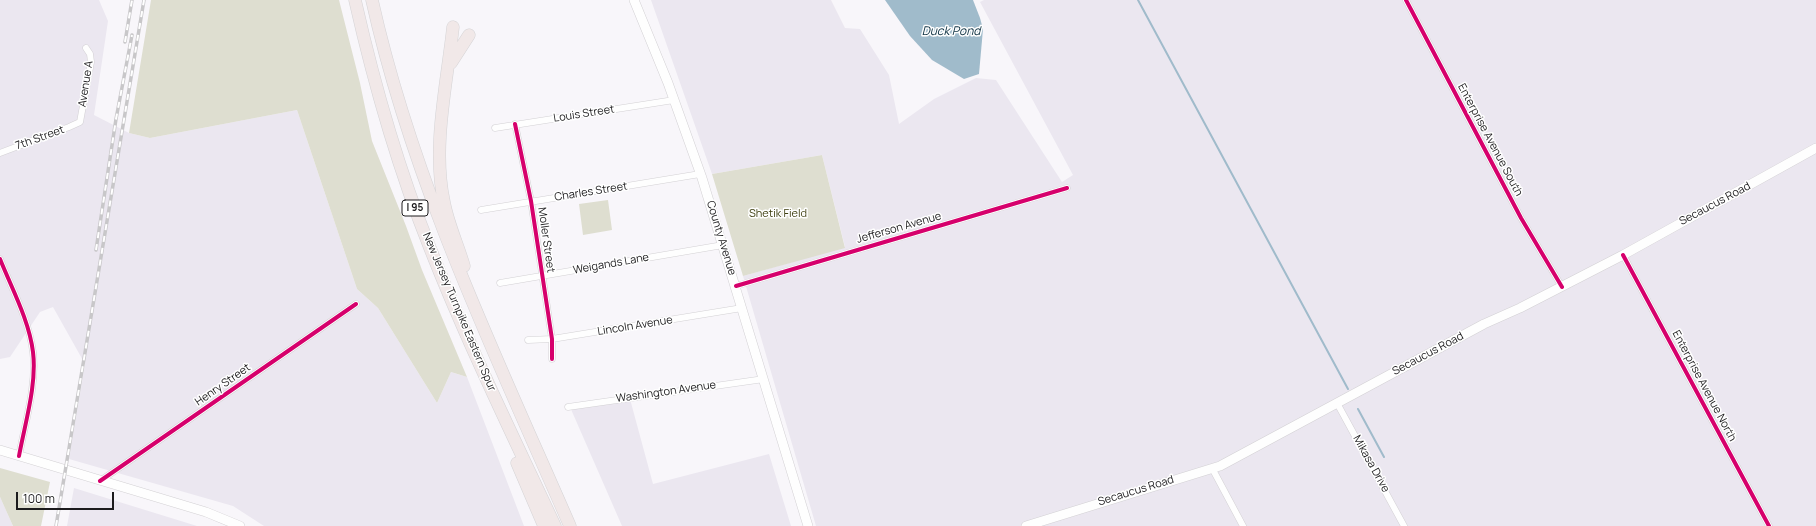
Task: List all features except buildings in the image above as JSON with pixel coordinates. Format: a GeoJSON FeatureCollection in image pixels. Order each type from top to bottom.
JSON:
{"type":"FeatureCollection","features":[{"type":"Feature","properties":{"kind":"highway","name":"New Jersey Turnpike Eastern Spur"},"geometry":{"type":"LineString","coordinates":[[354,0],[384,112],[414,205],[443,281],[555,526]]}},
{"type":"Feature","properties":{"kind":"highway","name":"New Jersey Turnpike Eastern Spur"},"geometry":{"type":"LineString","coordinates":[[372,0],[389,67],[428,189],[449,247],[570,526]]}},
{"type":"Feature","properties":{"kind":"highway"},"geometry":{"type":"LineString","coordinates":[[453,27],[440,150],[441,186],[445,208],[456,238],[481,323]]}},
{"type":"Feature","properties":{"kind":"highway"},"geometry":{"type":"LineString","coordinates":[[449,67],[469,35]]}},
{"type":"Feature","properties":{"kind":"highway"},"geometry":{"type":"LineString","coordinates":[[500,408],[514,455],[544,526]]}},
{"type":"Feature","properties":{"kind":"main road","name":"County Avenue"},"geometry":{"type":"LineString","coordinates":[[634,0],[674,100],[700,174],[736,286],[808,526]]}},
{"type":"Feature","properties":{"kind":"main road","name":"Secaucus Road"},"geometry":{"type":"LineString","coordinates":[[1026,526],[1220,466],[1484,324],[1520,308],[1623,255],[1816,148]]}},
{"type":"Feature","properties":{"kind":"main road"},"geometry":{"type":"LineString","coordinates":[[0,450],[206,512],[240,526]]}},
{"type":"Feature","properties":{"kind":"street","name":"Enterprise Avenue South"},"geometry":{"type":"LineString","coordinates":[[1406,0],[1521,218],[1562,287]]}},
{"type":"Feature","properties":{"kind":"street","name":"Avenue A"},"geometry":{"type":"LineString","coordinates":[[80,122],[91,62],[90,54],[86,48]]}},
{"type":"Feature","properties":{"kind":"street","name":"Louis Street"},"geometry":{"type":"LineString","coordinates":[[495,128],[674,100]]}},
{"type":"Feature","properties":{"kind":"street","name":"7th Street"},"geometry":{"type":"LineString","coordinates":[[0,153],[80,122]]}},
{"type":"Feature","properties":{"kind":"street","name":"Moller Street"},"geometry":{"type":"LineString","coordinates":[[515,124],[531,201],[552,339],[552,359]]}},
{"type":"Feature","properties":{"kind":"street","name":"Charles Street"},"geometry":{"type":"LineString","coordinates":[[482,210],[700,174]]}},
{"type":"Feature","properties":{"kind":"street","name":"Jefferson Avenue"},"geometry":{"type":"LineString","coordinates":[[736,286],[1067,188]]}},
{"type":"Feature","properties":{"kind":"street","name":"Weigands Lane"},"geometry":{"type":"LineString","coordinates":[[500,283],[723,245]]}},
{"type":"Feature","properties":{"kind":"street","name":"Enterprise Avenue North"},"geometry":{"type":"LineString","coordinates":[[1623,255],[1769,526]]}},
{"type":"Feature","properties":{"kind":"street"},"geometry":{"type":"LineString","coordinates":[[0,259],[27,325],[33,352],[33,380],[20,456]]}},
{"type":"Feature","properties":{"kind":"street","name":"Henry Street"},"geometry":{"type":"LineString","coordinates":[[100,481],[356,304]]}},
{"type":"Feature","properties":{"kind":"street","name":"Lincoln Avenue"},"geometry":{"type":"LineString","coordinates":[[528,340],[552,339],[742,308]]}},
{"type":"Feature","properties":{"kind":"street","name":"Washington Avenue"},"geometry":{"type":"LineString","coordinates":[[568,407],[764,379]]}},
{"type":"Feature","properties":{"kind":"street","name":"Mikasa Drive"},"geometry":{"type":"LineString","coordinates":[[1337,403],[1404,526]]}},
{"type":"Feature","properties":{"kind":"street"},"geometry":{"type":"LineString","coordinates":[[1212,468],[1243,526]]}},
{"type":"Feature","properties":{"kind":"shaded area"},"geometry":{"type":"Polygon","coordinates":[[[0,0],[99,0],[108,21],[94,115],[129,133],[150,138],[297,110],[357,289],[378,308],[437,403],[451,372],[467,377],[524,526],[264,526],[233,506],[69,459],[85,364],[53,307],[40,312],[10,357],[0,359],[0,0]]]}},
{"type":"Feature","properties":{"kind":"shaded area"},"geometry":{"type":"Polygon","coordinates":[[[651,0],[831,0],[845,28],[860,29],[889,75],[899,124],[934,99],[976,78],[996,80],[1062,182],[1073,175],[980,2],[984,0],[1816,0],[1816,526],[816,526],[743,276],[845,247],[822,155],[712,174],[651,0]]]}},
{"type":"Feature","properties":{"kind":"shaded area"},"geometry":{"type":"Polygon","coordinates":[[[630,399],[653,484],[769,454],[791,526],[622,526],[570,407],[630,399]]]}},
{"type":"Feature","properties":{"kind":"shaded area"},"geometry":{"type":"Polygon","coordinates":[[[74,488],[197,526],[67,526],[74,488]]]}},
{"type":"Feature","properties":{"kind":"shaded area"},"geometry":{"type":"Polygon","coordinates":[[[0,497],[13,526],[0,526],[0,497]]]}},
{"type":"Feature","properties":{"kind":"green space"},"geometry":{"type":"Polygon","coordinates":[[[151,0],[339,0],[360,83],[372,141],[422,270],[467,377],[451,372],[437,403],[378,308],[357,289],[297,110],[150,138],[129,133],[151,0]]]}},
{"type":"Feature","properties":{"kind":"green space","name":"Shetik Field"},"geometry":{"type":"Polygon","coordinates":[[[822,155],[845,248],[743,276],[712,174],[822,155]]]}},
{"type":"Feature","properties":{"kind":"green space"},"geometry":{"type":"Polygon","coordinates":[[[608,200],[612,230],[583,235],[579,204],[608,200]]]}},
{"type":"Feature","properties":{"kind":"green space"},"geometry":{"type":"Polygon","coordinates":[[[0,468],[50,482],[41,526],[13,526],[0,497],[0,468]]]}},
{"type":"Feature","properties":{"kind":"water","name":"Duck Pond"},"geometry":{"type":"Polygon","coordinates":[[[885,0],[973,0],[983,29],[979,74],[964,79],[932,60],[910,36],[885,0]]]}},
{"type":"Feature","properties":{"kind":"waterway"},"geometry":{"type":"LineString","coordinates":[[1138,0],[1348,389]]}},
{"type":"Feature","properties":{"kind":"waterway"},"geometry":{"type":"LineString","coordinates":[[1358,409],[1384,457]]}},
{"type":"Feature","properties":{"kind":"railway"},"geometry":{"type":"LineString","coordinates":[[125,42],[132,0]]}},
{"type":"Feature","properties":{"kind":"railway"},"geometry":{"type":"LineString","coordinates":[[56,526],[144,0]]}},
{"type":"Feature","properties":{"kind":"railway"},"geometry":{"type":"LineString","coordinates":[[96,250],[116,119],[132,35]]}},
{"type":"Feature","properties":{"kind":"cycle path"},"geometry":{"type":"LineString","coordinates":[[1406,0],[1521,218],[1562,287]]}},
{"type":"Feature","properties":{"kind":"cycle path"},"geometry":{"type":"LineString","coordinates":[[515,124],[531,201],[552,339],[552,359]]}},
{"type":"Feature","properties":{"kind":"cycle path"},"geometry":{"type":"LineString","coordinates":[[736,286],[1067,188]]}},
{"type":"Feature","properties":{"kind":"cycle path"},"geometry":{"type":"LineString","coordinates":[[1623,255],[1769,526]]}},
{"type":"Feature","properties":{"kind":"cycle path"},"geometry":{"type":"LineString","coordinates":[[0,259],[24,316],[33,352],[34,365],[32,391],[19,456]]}},
{"type":"Feature","properties":{"kind":"cycle path"},"geometry":{"type":"LineString","coordinates":[[100,481],[356,304]]}}]}
